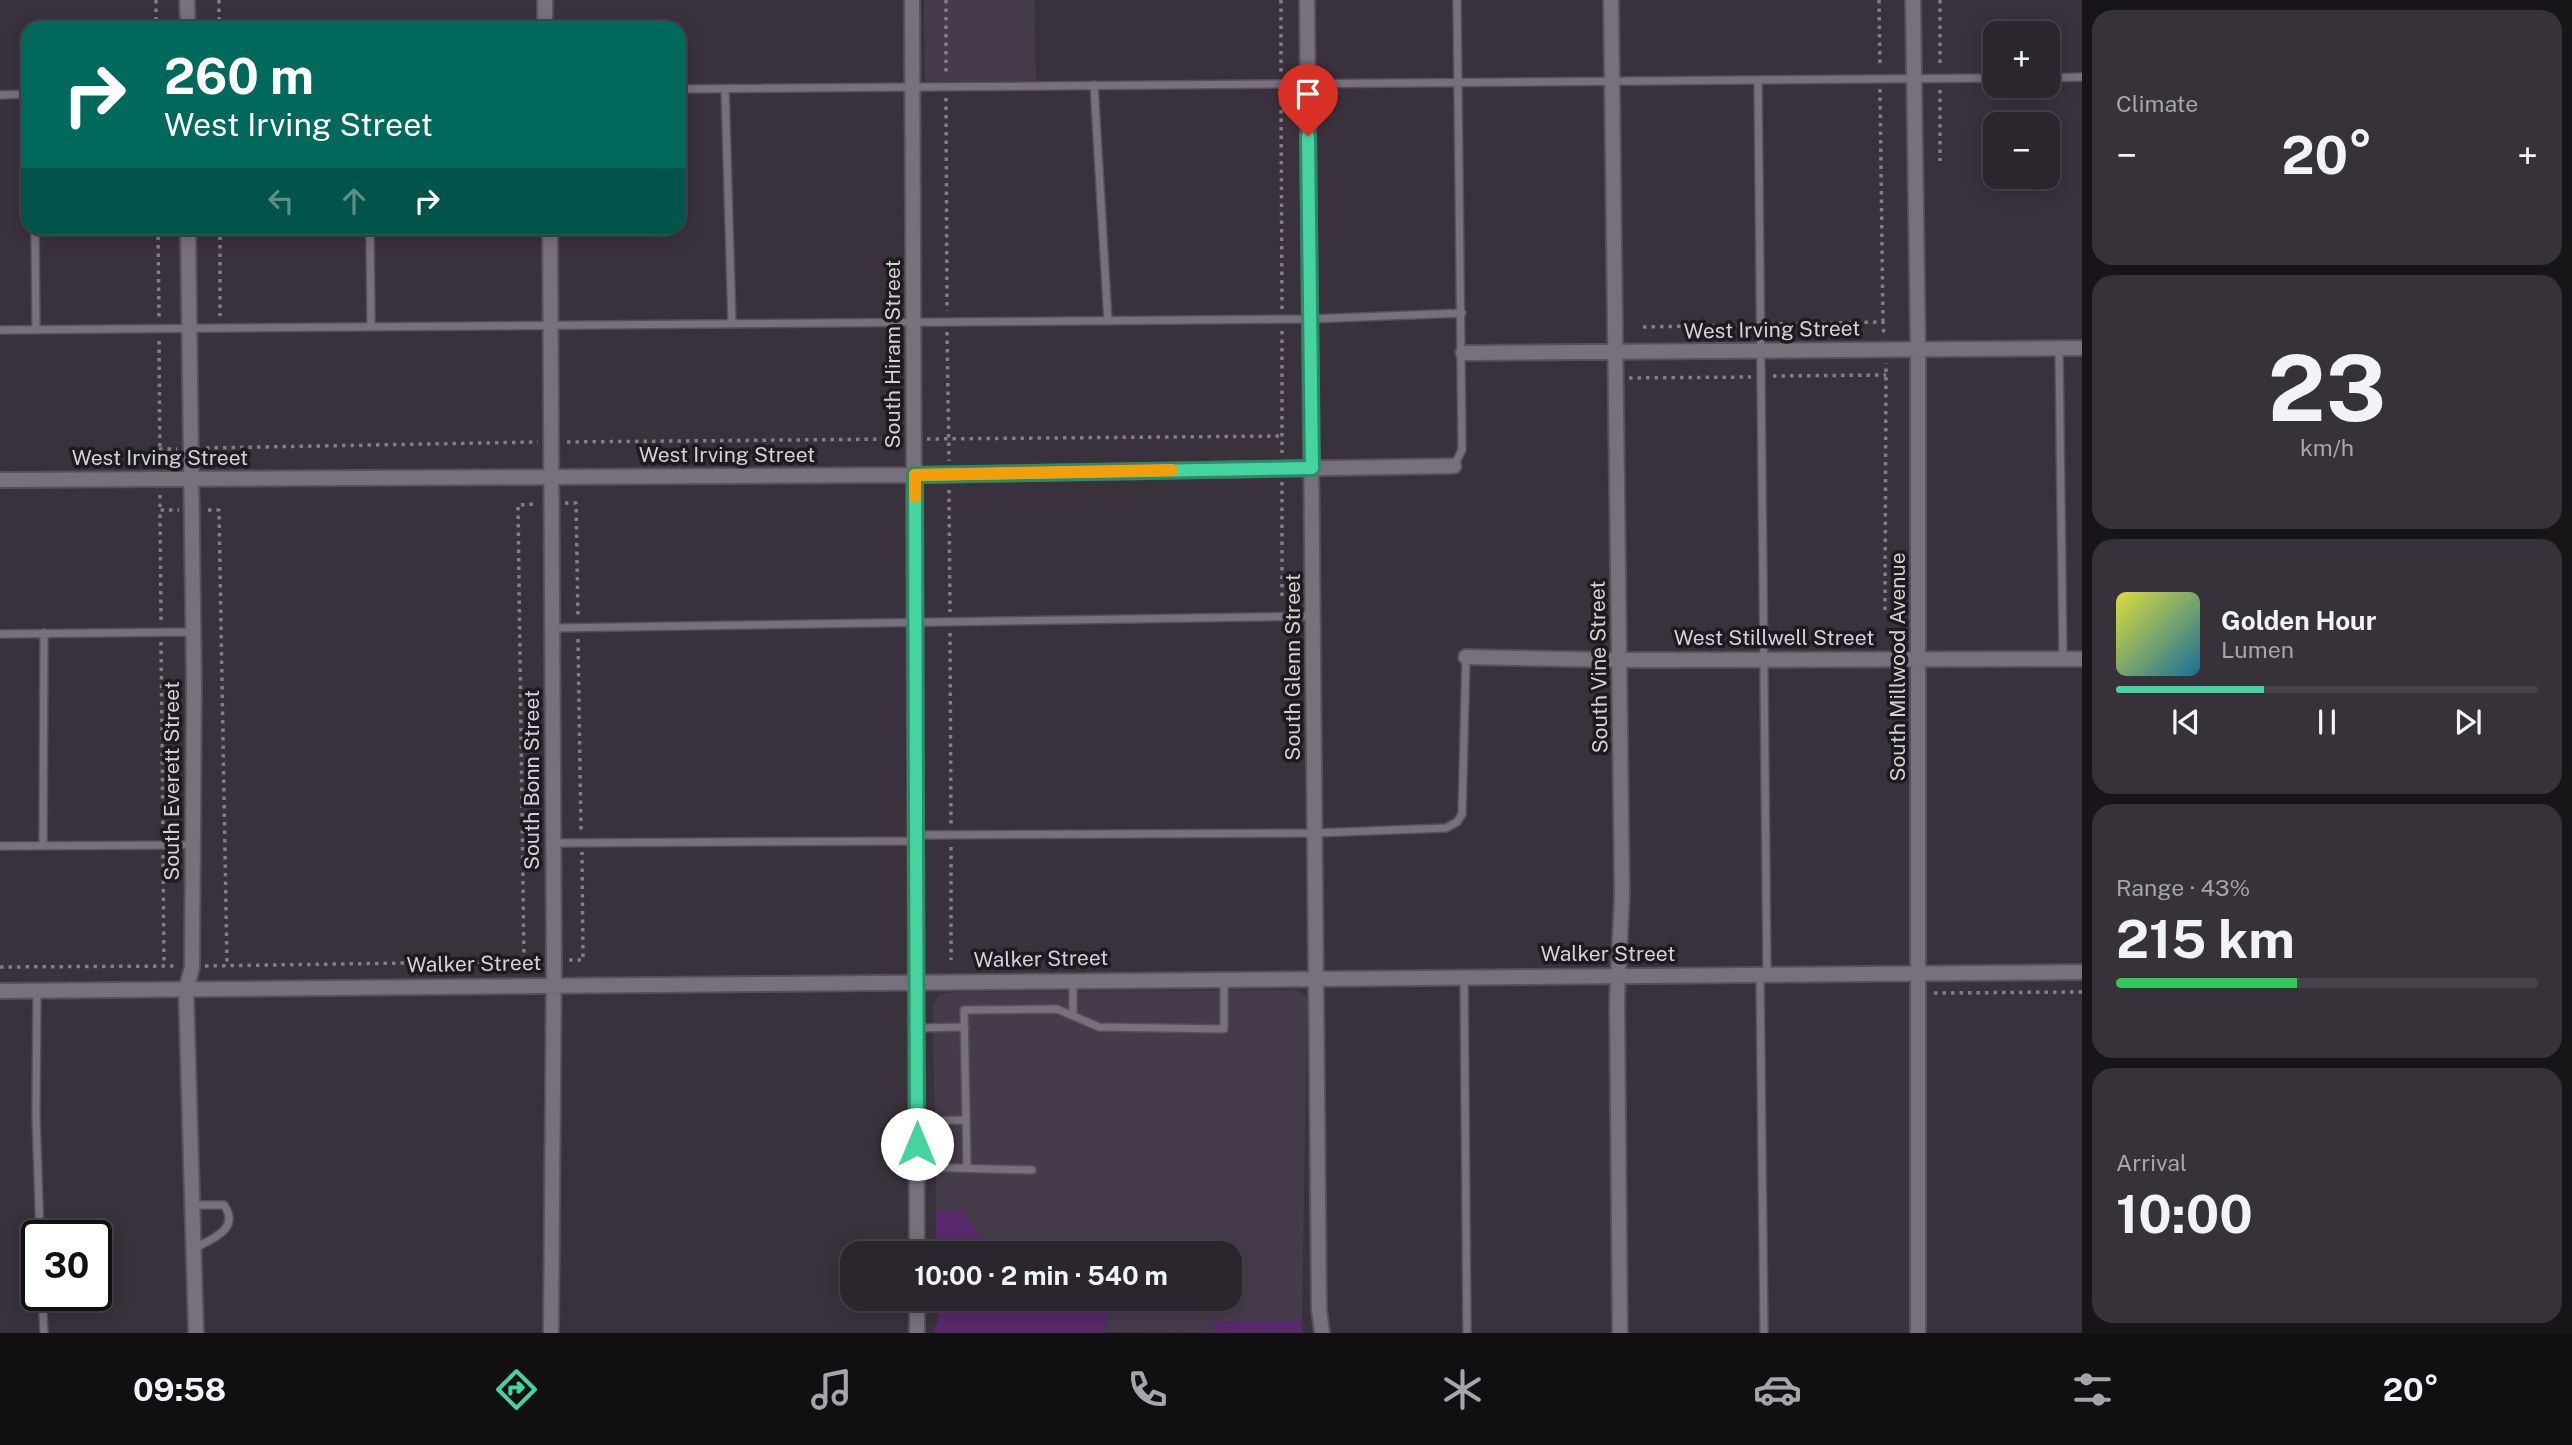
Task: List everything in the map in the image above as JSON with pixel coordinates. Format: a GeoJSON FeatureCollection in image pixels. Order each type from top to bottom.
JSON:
{"type":"FeatureCollection","features":[{"type":"Feature","properties":{"kind":"street"},"geometry":{"type":"LineString","coordinates":[[187,0],[188,21]]}},
{"type":"Feature","properties":{"kind":"street"},"geometry":{"type":"LineString","coordinates":[[545,0],[545,21]]}},
{"type":"Feature","properties":{"kind":"street","name":"South Hiram Street"},"geometry":{"type":"LineString","coordinates":[[912,0],[917,1241]]}},
{"type":"Feature","properties":{"kind":"street","name":"South Glenn Street"},"geometry":{"type":"LineString","coordinates":[[1307,0],[1319,1309],[1322,1333]]}},
{"type":"Feature","properties":{"kind":"street","name":"South Vine Street"},"geometry":{"type":"LineString","coordinates":[[1611,0],[1622,895],[1618,975],[1620,1333]]}},
{"type":"Feature","properties":{"kind":"street","name":"South Millwood Avenue"},"geometry":{"type":"LineString","coordinates":[[1913,0],[1918,349],[1918,1333]]}},
{"type":"Feature","properties":{"kind":"street","name":"South Everett Street"},"geometry":{"type":"LineString","coordinates":[[188,235],[193,632],[192,966],[186,989],[195,1333]]}},
{"type":"Feature","properties":{"kind":"street","name":"South Bonn Street"},"geometry":{"type":"LineString","coordinates":[[550,235],[554,984],[551,1333]]}},
{"type":"Feature","properties":{"kind":"street","name":"West Irving Street"},"geometry":{"type":"LineString","coordinates":[[1462,353],[2082,348]]}},
{"type":"Feature","properties":{"kind":"street","name":"West Irving Street"},"geometry":{"type":"LineString","coordinates":[[0,480],[915,475],[1454,466]]}},
{"type":"Feature","properties":{"kind":"street","name":"West Stillwell Street"},"geometry":{"type":"LineString","coordinates":[[1466,657],[1620,660],[2082,659]]}},
{"type":"Feature","properties":{"kind":"street","name":"Walker Street"},"geometry":{"type":"LineString","coordinates":[[0,991],[1073,979],[2082,972]]}},
{"type":"Feature","properties":{"kind":"street"},"geometry":{"type":"LineString","coordinates":[[917,1311],[917,1333]]}},
{"type":"Feature","properties":{"kind":"lane"},"geometry":{"type":"LineString","coordinates":[[1454,466],[1462,450],[1457,0]]}},
{"type":"Feature","properties":{"kind":"lane"},"geometry":{"type":"LineString","coordinates":[[2060,78],[2082,77]]}},
{"type":"Feature","properties":{"kind":"lane"},"geometry":{"type":"LineString","coordinates":[[686,89],[1983,78]]}},
{"type":"Feature","properties":{"kind":"lane"},"geometry":{"type":"LineString","coordinates":[[1758,80],[1764,659],[1764,1333]]}},
{"type":"Feature","properties":{"kind":"lane"},"geometry":{"type":"LineString","coordinates":[[1094,85],[1108,321]]}},
{"type":"Feature","properties":{"kind":"lane"},"geometry":{"type":"LineString","coordinates":[[725,89],[732,324]]}},
{"type":"Feature","properties":{"kind":"lane"},"geometry":{"type":"LineString","coordinates":[[0,94],[21,94]]}},
{"type":"Feature","properties":{"kind":"lane"},"geometry":{"type":"LineString","coordinates":[[35,235],[36,330]]}},
{"type":"Feature","properties":{"kind":"lane"},"geometry":{"type":"LineString","coordinates":[[370,235],[371,327]]}},
{"type":"Feature","properties":{"kind":"lane"},"geometry":{"type":"LineString","coordinates":[[0,330],[1310,319],[1462,313]]}},
{"type":"Feature","properties":{"kind":"lane"},"geometry":{"type":"LineString","coordinates":[[2059,349],[2063,659]]}},
{"type":"Feature","properties":{"kind":"lane"},"geometry":{"type":"LineString","coordinates":[[553,628],[1313,616]]}},
{"type":"Feature","properties":{"kind":"lane"},"geometry":{"type":"LineString","coordinates":[[0,634],[193,632]]}},
{"type":"Feature","properties":{"kind":"lane"},"geometry":{"type":"LineString","coordinates":[[43,846],[44,633]]}},
{"type":"Feature","properties":{"kind":"lane"},"geometry":{"type":"LineString","coordinates":[[553,843],[1315,833],[1446,828],[1457,822],[1462,814],[1466,657]]}},
{"type":"Feature","properties":{"kind":"lane"},"geometry":{"type":"LineString","coordinates":[[0,846],[192,845]]}},
{"type":"Feature","properties":{"kind":"lane"},"geometry":{"type":"LineString","coordinates":[[1464,976],[1467,1333]]}},
{"type":"Feature","properties":{"kind":"lane"},"geometry":{"type":"LineString","coordinates":[[967,1166],[964,1010],[1057,1009],[1099,1027],[1224,1029],[1224,978]]}},
{"type":"Feature","properties":{"kind":"lane"},"geometry":{"type":"LineString","coordinates":[[1073,979],[1073,1015]]}},
{"type":"Feature","properties":{"kind":"lane"},"geometry":{"type":"LineString","coordinates":[[37,990],[36,1115],[39,1220]]}},
{"type":"Feature","properties":{"kind":"lane"},"geometry":{"type":"LineString","coordinates":[[916,1028],[965,1027]]}},
{"type":"Feature","properties":{"kind":"lane"},"geometry":{"type":"LineString","coordinates":[[917,1121],[967,1120]]}},
{"type":"Feature","properties":{"kind":"lane"},"geometry":{"type":"LineString","coordinates":[[917,1167],[967,1166],[1000,1171],[1031,1170]]}},
{"type":"Feature","properties":{"kind":"lane"},"geometry":{"type":"LineString","coordinates":[[192,1205],[225,1205],[230,1222],[220,1235],[193,1249]]}},
{"type":"Feature","properties":{"kind":"lane"},"geometry":{"type":"LineString","coordinates":[[43,1311],[44,1333]]}},
{"type":"Feature","properties":{"kind":"path"},"geometry":{"type":"LineString","coordinates":[[156,0],[156,21]]}},
{"type":"Feature","properties":{"kind":"path"},"geometry":{"type":"LineString","coordinates":[[219,0],[219,21]]}},
{"type":"Feature","properties":{"kind":"path"},"geometry":{"type":"LineString","coordinates":[[1280,0],[1282,597]]}},
{"type":"Feature","properties":{"kind":"path"},"geometry":{"type":"LineString","coordinates":[[1879,0],[1883,322],[1886,349],[1885,610]]}},
{"type":"Feature","properties":{"kind":"path"},"geometry":{"type":"LineString","coordinates":[[158,235],[160,510]]}},
{"type":"Feature","properties":{"kind":"path"},"geometry":{"type":"LineString","coordinates":[[220,235],[220,328]]}},
{"type":"Feature","properties":{"kind":"path"},"geometry":{"type":"LineString","coordinates":[[1643,327],[1883,322]]}},
{"type":"Feature","properties":{"kind":"path"},"geometry":{"type":"LineString","coordinates":[[159,449],[552,442],[1282,436]]}},
{"type":"Feature","properties":{"kind":"path"},"geometry":{"type":"LineString","coordinates":[[0,967],[524,961]]}},
{"type":"Feature","properties":{"kind":"path"},"geometry":{"type":"LineString","coordinates":[[1930,993],[2082,992]]}},
{"type":"Feature","properties":{"kind":"shaded area"},"geometry":{"type":"Polygon","coordinates":[[[924,0],[1034,0],[1036,81],[925,81],[924,0]]]}},
{"type":"Feature","properties":{"kind":"shaded area"},"geometry":{"type":"Polygon","coordinates":[[[1297,990],[1307,998],[1302,1320],[1214,1322],[1214,1333],[1103,1332],[1110,1311],[1242,1311],[1242,1241],[983,1241],[964,1211],[936,1211],[933,1005],[939,995],[954,992],[1297,990]]]}},
{"type":"Feature","properties":{"kind":"shaded area"},"geometry":{"type":"Polygon","coordinates":[[[936,1211],[964,1211],[983,1241],[936,1241],[936,1211]]]}},
{"type":"Feature","properties":{"kind":"shaded area"},"geometry":{"type":"Polygon","coordinates":[[[938,1311],[1110,1311],[1103,1331],[1111,1333],[933,1333],[938,1320],[938,1311]]]}},
{"type":"Feature","properties":{"kind":"shaded area"},"geometry":{"type":"Polygon","coordinates":[[[1302,1320],[1302,1333],[1214,1333],[1213,1322],[1302,1320]]]}},
{"type":"Feature","properties":{"kind":"slow traffic"},"geometry":{"type":"LineString","coordinates":[[915,497],[915,475],[1172,470]]}},
{"type":"Feature","properties":{"kind":"route"},"geometry":{"type":"LineString","coordinates":[[917,1144],[915,475],[1312,468],[1308,136]]}}]}
